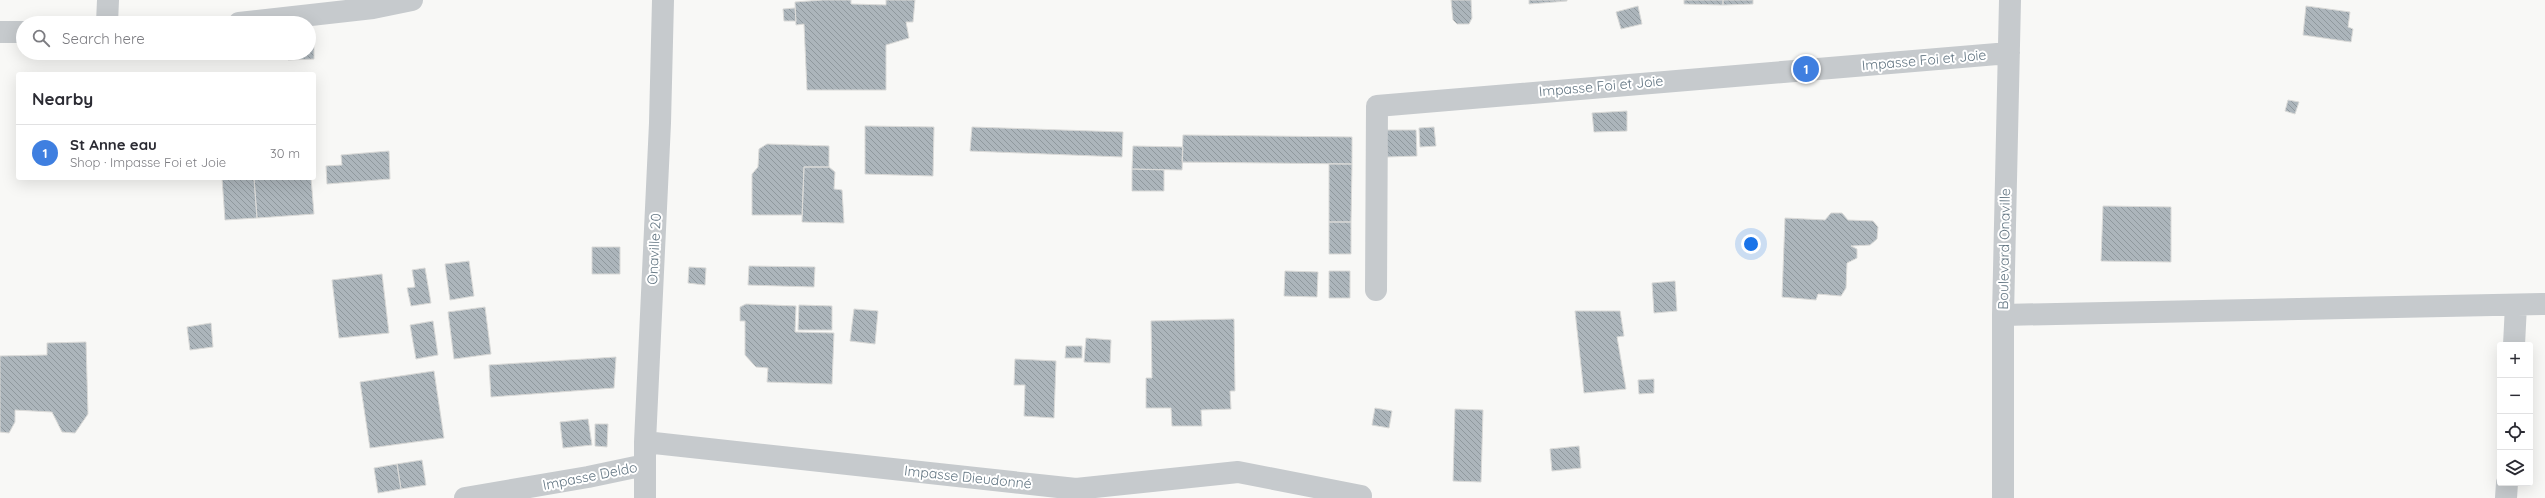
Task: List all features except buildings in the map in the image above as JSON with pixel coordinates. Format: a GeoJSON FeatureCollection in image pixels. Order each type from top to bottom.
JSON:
{"type":"FeatureCollection","features":[{"type":"Feature","properties":{"kind":"street"},"geometry":{"type":"LineString","coordinates":[[107,16],[108,0]]}},
{"type":"Feature","properties":{"kind":"street"},"geometry":{"type":"LineString","coordinates":[[302,16],[373,8],[412,0]]}},
{"type":"Feature","properties":{"kind":"street","name":"Onaville 20"},"geometry":{"type":"LineString","coordinates":[[645,498],[645,442],[660,123],[663,0]]}},
{"type":"Feature","properties":{"kind":"street","name":"Boulevard Onaville"},"geometry":{"type":"LineString","coordinates":[[2003,498],[2002,315],[2010,0]]}},
{"type":"Feature","properties":{"kind":"street"},"geometry":{"type":"LineString","coordinates":[[0,32],[16,32]]}},
{"type":"Feature","properties":{"kind":"street","name":"Impasse Foi et Joie"},"geometry":{"type":"LineString","coordinates":[[1376,290],[1377,106],[2009,53]]}},
{"type":"Feature","properties":{"kind":"street"},"geometry":{"type":"LineString","coordinates":[[2002,315],[2545,304]]}},
{"type":"Feature","properties":{"kind":"street"},"geometry":{"type":"LineString","coordinates":[[2514,342],[2516,305]]}},
{"type":"Feature","properties":{"kind":"street","name":"Impasse Dieudonné"},"geometry":{"type":"LineString","coordinates":[[645,442],[1076,489],[1238,472],[1361,496]]}},
{"type":"Feature","properties":{"kind":"street","name":"Impasse Deldo"},"geometry":{"type":"LineString","coordinates":[[465,498],[588,477],[645,465]]}},
{"type":"Feature","properties":{"kind":"street"},"geometry":{"type":"LineString","coordinates":[[2506,498],[2507,486]]}},
{"type":"Feature","properties":{"kind":"place","name":"St Anne eau"},"geometry":{"type":"Point","coordinates":[1806,69]}}]}
